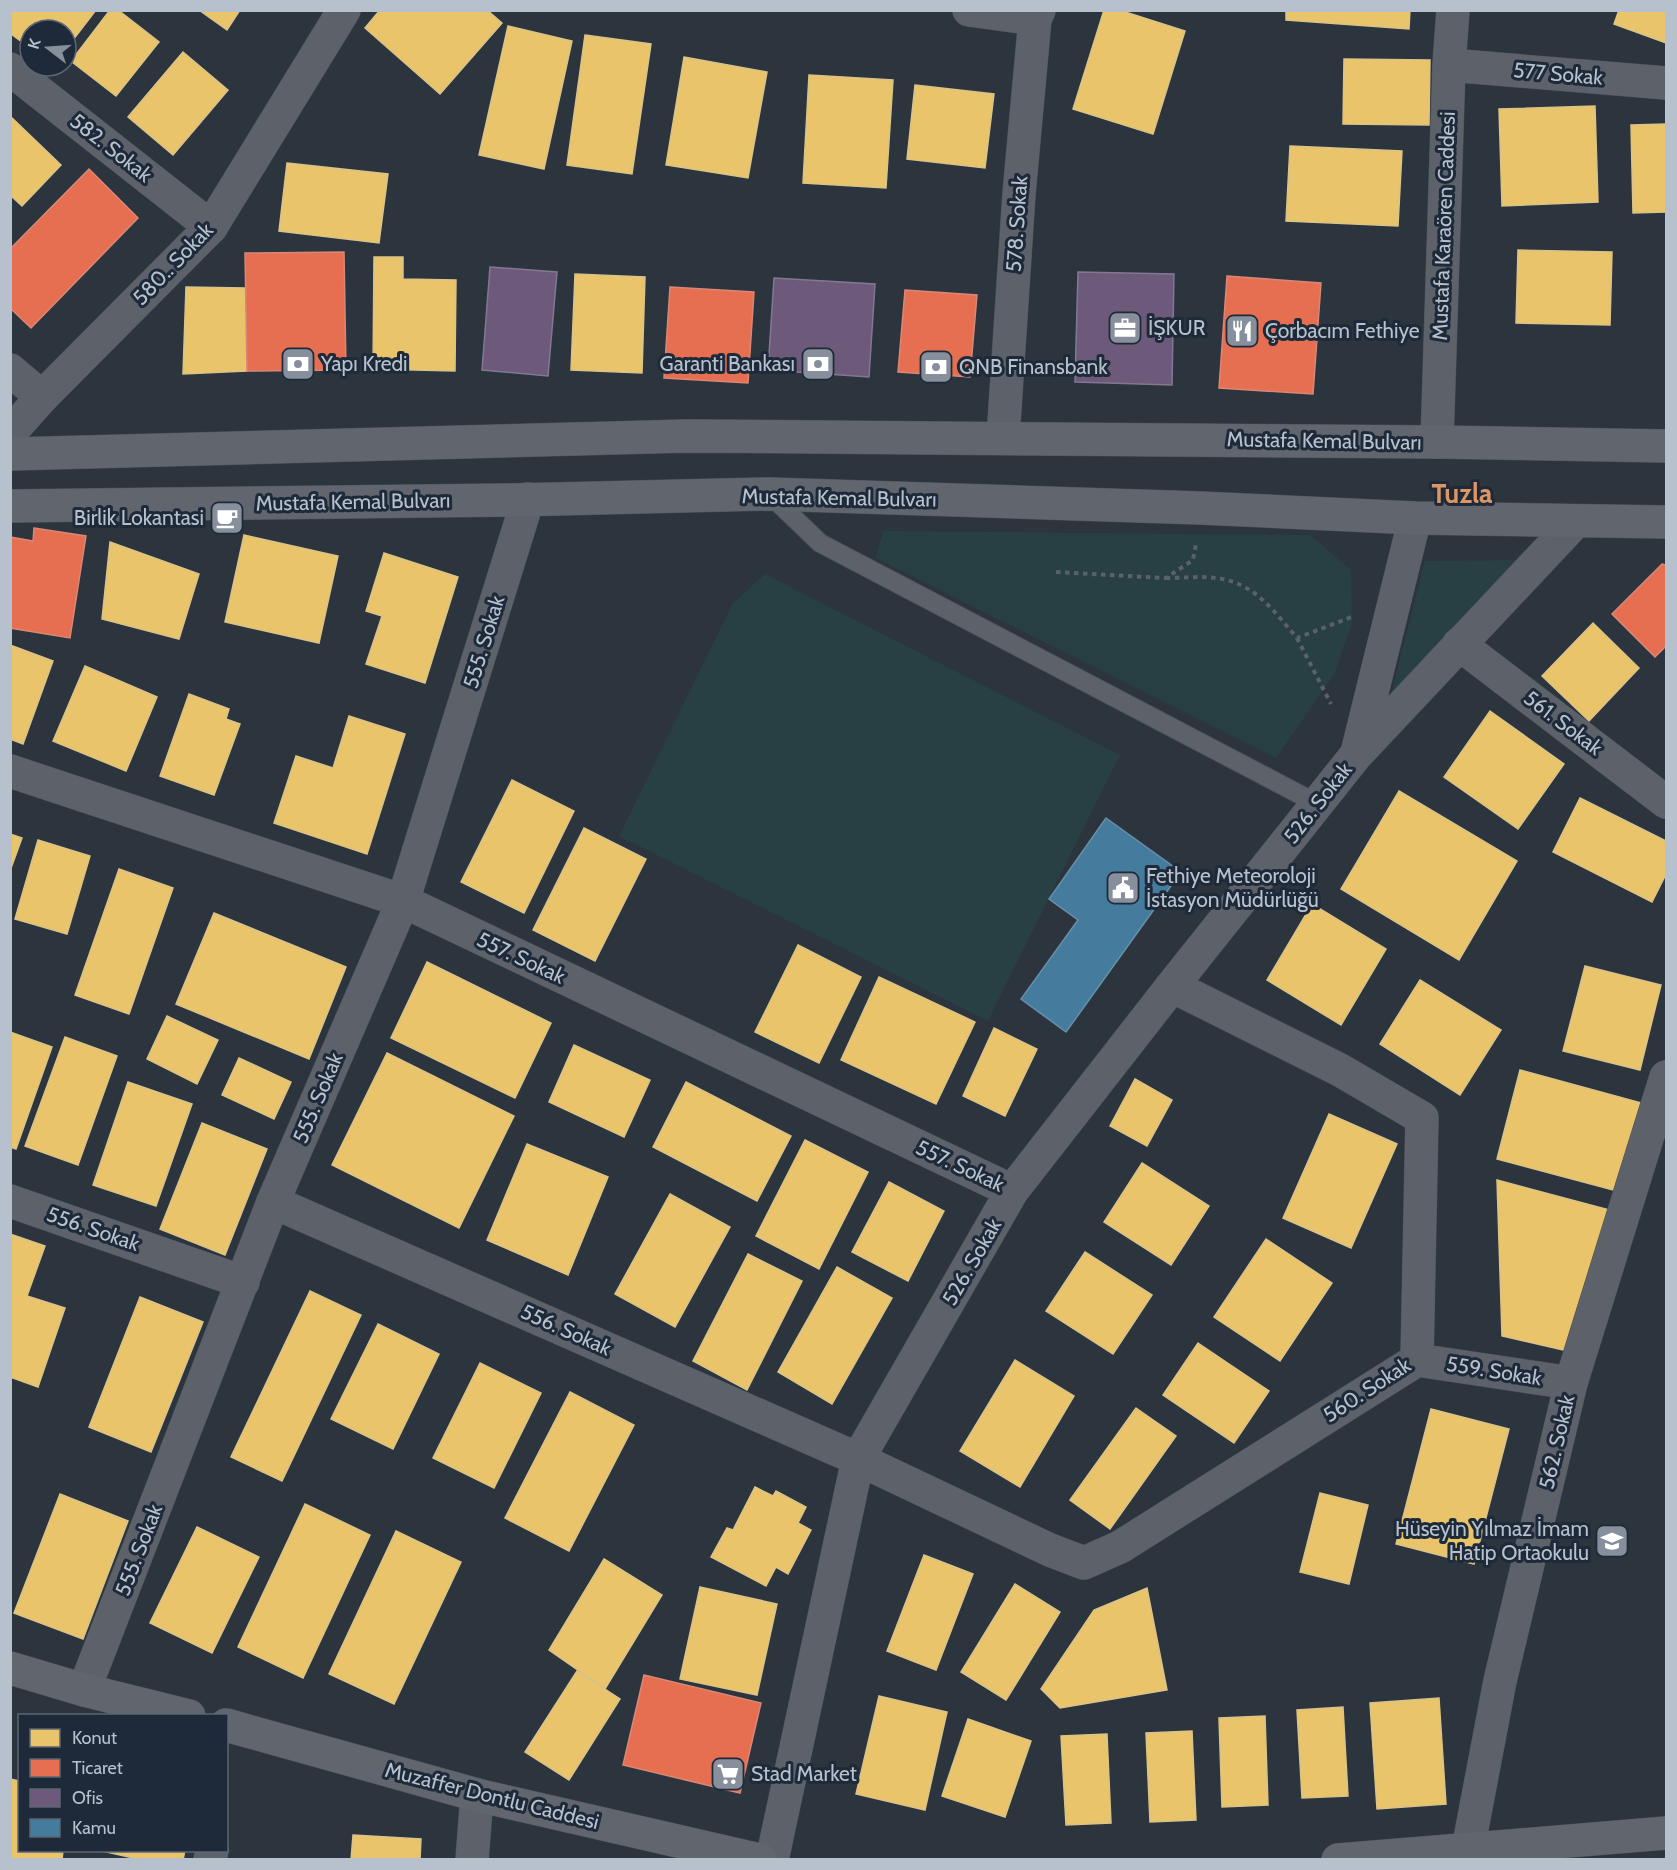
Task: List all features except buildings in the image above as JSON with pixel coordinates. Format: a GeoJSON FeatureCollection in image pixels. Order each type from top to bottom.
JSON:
{"type":"FeatureCollection","features":[{"type":"Feature","properties":{"kind":"main road","name":"Mustafa Kemal Bulvarı"},"geometry":{"type":"LineString","coordinates":[[10,454],[687,436],[1666,446]]}},
{"type":"Feature","properties":{"kind":"main road","name":"Mustafa Kemal Bulvarı"},"geometry":{"type":"LineString","coordinates":[[10,506],[769,494],[1200,508],[1415,518],[1666,522]]}},
{"type":"Feature","properties":{"kind":"main road"},"geometry":{"type":"LineString","coordinates":[[10,1668],[84,1690],[181,1714]]}},
{"type":"Feature","properties":{"kind":"main road","name":"Muzaffer Dontlu Caddesi"},"geometry":{"type":"LineString","coordinates":[[228,1731],[477,1795],[760,1860]]}},
{"type":"Feature","properties":{"kind":"main road"},"geometry":{"type":"LineString","coordinates":[[1338,1860],[1666,1833]]}},
{"type":"Feature","properties":{"kind":"street","name":"580.. Sokak"},"geometry":{"type":"LineString","coordinates":[[10,433],[42,397],[211,227],[344,10]]}},
{"type":"Feature","properties":{"kind":"street"},"geometry":{"type":"LineString","coordinates":[[969,10],[1037,15]]}},
{"type":"Feature","properties":{"kind":"street","name":"Mustafa Karaören Caddesi"},"geometry":{"type":"LineString","coordinates":[[1437,442],[1449,64],[1453,10]]}},
{"type":"Feature","properties":{"kind":"street","name":"578. Sokak"},"geometry":{"type":"LineString","coordinates":[[1003,438],[1019,195],[1037,15]]}},
{"type":"Feature","properties":{"kind":"street","name":"577 Sokak"},"geometry":{"type":"LineString","coordinates":[[1449,64],[1666,83]]}},
{"type":"Feature","properties":{"kind":"street","name":"582. Sokak"},"geometry":{"type":"LineString","coordinates":[[10,69],[211,227]]}},
{"type":"Feature","properties":{"kind":"street"},"geometry":{"type":"LineString","coordinates":[[10,370],[42,397]]}},
{"type":"Feature","properties":{"kind":"street","name":"555. Sokak"},"geometry":{"type":"LineString","coordinates":[[84,1690],[273,1202],[403,901],[528,499]]}},
{"type":"Feature","properties":{"kind":"street"},"geometry":{"type":"LineString","coordinates":[[1356,755],[1415,518]]}},
{"type":"Feature","properties":{"kind":"street","name":"526. Sokak"},"geometry":{"type":"LineString","coordinates":[[772,1860],[858,1459],[1012,1191],[1356,755],[1576,521]]}},
{"type":"Feature","properties":{"kind":"street","name":"561. Sokak"},"geometry":{"type":"LineString","coordinates":[[1459,644],[1666,802]]}},
{"type":"Feature","properties":{"kind":"street","name":"557. Sokak"},"geometry":{"type":"LineString","coordinates":[[10,771],[403,901],[1012,1191]]}},
{"type":"Feature","properties":{"kind":"street","name":"560. Sokak"},"geometry":{"type":"LineString","coordinates":[[858,1459],[1050,1550],[1084,1563],[1120,1547],[1417,1359],[1422,1118],[1340,1070],[1172,986]]}},
{"type":"Feature","properties":{"kind":"street","name":"562. Sokak"},"geometry":{"type":"LineString","coordinates":[[1468,1849],[1500,1681],[1571,1383],[1666,1077]]}},
{"type":"Feature","properties":{"kind":"street","name":"556. Sokak"},"geometry":{"type":"LineString","coordinates":[[10,1201],[243,1282]]}},
{"type":"Feature","properties":{"kind":"street","name":"556. Sokak"},"geometry":{"type":"LineString","coordinates":[[273,1202],[858,1459]]}},
{"type":"Feature","properties":{"kind":"street","name":"559. Sokak"},"geometry":{"type":"LineString","coordinates":[[1417,1359],[1571,1383]]}},
{"type":"Feature","properties":{"kind":"street"},"geometry":{"type":"LineString","coordinates":[[472,1860],[477,1795]]}},
{"type":"Feature","properties":{"kind":"lane"},"geometry":{"type":"LineString","coordinates":[[769,494],[820,543],[1318,804]]}},
{"type":"Feature","properties":{"kind":"path"},"geometry":{"type":"LineString","coordinates":[[1166,578],[1193,560],[1200,508]]}},
{"type":"Feature","properties":{"kind":"path"},"geometry":{"type":"LineString","coordinates":[[1056,572],[1226,579],[1251,590],[1265,602],[1297,638],[1335,714]]}},
{"type":"Feature","properties":{"kind":"path"},"geometry":{"type":"LineString","coordinates":[[1297,638],[1394,601]]}},
{"type":"Feature","properties":{"kind":"green space"},"geometry":{"type":"Polygon","coordinates":[[[883,531],[1310,535],[1351,570],[1352,623],[1335,673],[1276,758],[876,558],[883,531]]]}},
{"type":"Feature","properties":{"kind":"green space"},"geometry":{"type":"Polygon","coordinates":[[[1522,560],[1390,699],[1425,561],[1522,560]]]}},
{"type":"Feature","properties":{"kind":"green space"},"geometry":{"type":"Polygon","coordinates":[[[765,574],[1120,755],[988,1021],[619,836],[733,603],[765,574]]]}},
{"type":"Feature","properties":{"kind":"place","name":"İŞKUR"},"geometry":{"type":"Point","coordinates":[1125,328]}},
{"type":"Feature","properties":{"kind":"place","name":"Çorbacım Fethiye"},"geometry":{"type":"Point","coordinates":[1242,331]}},
{"type":"Feature","properties":{"kind":"place","name":"Yapı Kredi"},"geometry":{"type":"Point","coordinates":[298,364]}},
{"type":"Feature","properties":{"kind":"place","name":"Garanti Bankası"},"geometry":{"type":"Point","coordinates":[818,364]}},
{"type":"Feature","properties":{"kind":"place","name":"QNB Finansbank"},"geometry":{"type":"Point","coordinates":[936,367]}},
{"type":"Feature","properties":{"kind":"place","name":"Birlik Lokantasi"},"geometry":{"type":"Point","coordinates":[227,518]}},
{"type":"Feature","properties":{"kind":"place","name":"Fethiye Meteoroloji İstasyon Müdürlüğü"},"geometry":{"type":"Point","coordinates":[1123,888]}},
{"type":"Feature","properties":{"kind":"place","name":"Hüseyin Yılmaz İmam Hatip Ortaokulu"},"geometry":{"type":"Point","coordinates":[1612,1541]}},
{"type":"Feature","properties":{"kind":"place","name":"Stad Market"},"geometry":{"type":"Point","coordinates":[728,1774]}},
{"type":"Feature","properties":{"kind":"district","name":"Tuzla"},"geometry":{"type":"Point","coordinates":[1462,494]}}]}
